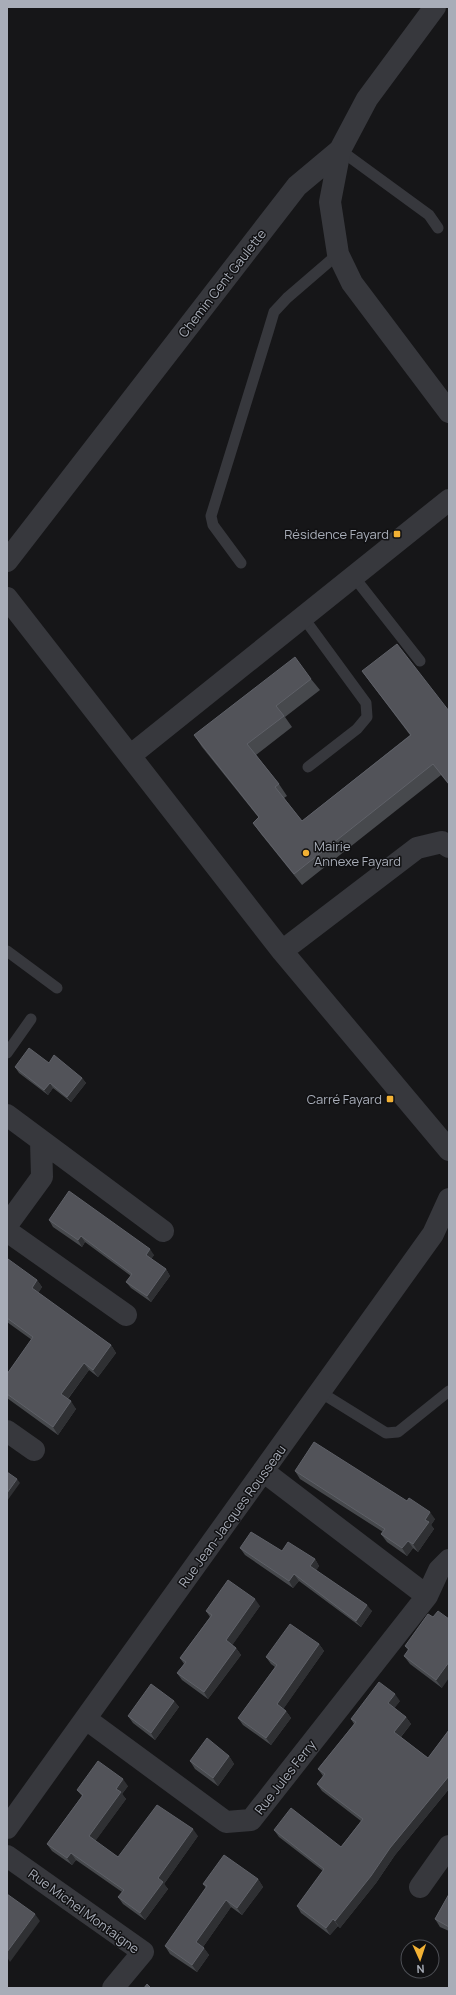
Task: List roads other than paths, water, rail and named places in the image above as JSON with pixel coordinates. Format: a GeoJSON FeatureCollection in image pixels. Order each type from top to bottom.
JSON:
{"type":"FeatureCollection","features":[{"type":"Feature","properties":{"kind":"street","name":"Chemin Cent Gaulette"},"geometry":{"type":"LineString","coordinates":[[7,561],[297,186],[340,150],[367,99],[435,7]]}},
{"type":"Feature","properties":{"kind":"street"},"geometry":{"type":"LineString","coordinates":[[340,150],[330,202],[338,254],[352,283],[449,412]]}},
{"type":"Feature","properties":{"kind":"street"},"geometry":{"type":"LineString","coordinates":[[131,755],[449,500]]}},
{"type":"Feature","properties":{"kind":"street"},"geometry":{"type":"LineString","coordinates":[[7,598],[131,755],[282,951],[449,1150]]}},
{"type":"Feature","properties":{"kind":"street"},"geometry":{"type":"LineString","coordinates":[[282,951],[417,848],[442,842],[449,847]]}},
{"type":"Feature","properties":{"kind":"street"},"geometry":{"type":"LineString","coordinates":[[7,1115],[163,1231]]}},
{"type":"Feature","properties":{"kind":"street"},"geometry":{"type":"LineString","coordinates":[[7,1225],[42,1177],[41,1141]]}},
{"type":"Feature","properties":{"kind":"street","name":"Rue Jean-Jacques Rousseau"},"geometry":{"type":"LineString","coordinates":[[7,1828],[433,1234],[449,1199]]}},
{"type":"Feature","properties":{"kind":"street"},"geometry":{"type":"LineString","coordinates":[[7,1231],[126,1315]]}},
{"type":"Feature","properties":{"kind":"street"},"geometry":{"type":"LineString","coordinates":[[7,1431],[34,1450]]}},
{"type":"Feature","properties":{"kind":"street"},"geometry":{"type":"LineString","coordinates":[[263,1471],[427,1596]]}},
{"type":"Feature","properties":{"kind":"street","name":"Rue Jules Ferry"},"geometry":{"type":"LineString","coordinates":[[86,1719],[226,1822],[251,1820],[427,1596],[446,1569]]}},
{"type":"Feature","properties":{"kind":"street"},"geometry":{"type":"LineString","coordinates":[[420,1887],[449,1846]]}},
{"type":"Feature","properties":{"kind":"street","name":"Rue Michel Montaigne"},"geometry":{"type":"LineString","coordinates":[[7,1856],[143,1952],[114,1988]]}},
{"type":"Feature","properties":{"kind":"lane"},"geometry":{"type":"LineString","coordinates":[[340,150],[429,215],[438,228]]}},
{"type":"Feature","properties":{"kind":"lane"},"geometry":{"type":"LineString","coordinates":[[241,563],[213,525],[211,516],[274,312],[286,298],[338,254]]}},
{"type":"Feature","properties":{"kind":"lane"},"geometry":{"type":"LineString","coordinates":[[354,577],[420,661]]}},
{"type":"Feature","properties":{"kind":"lane"},"geometry":{"type":"LineString","coordinates":[[303,617],[366,703],[367,717],[357,729],[308,767]]}},
{"type":"Feature","properties":{"kind":"lane"},"geometry":{"type":"LineString","coordinates":[[7,951],[57,988]]}},
{"type":"Feature","properties":{"kind":"lane"},"geometry":{"type":"LineString","coordinates":[[7,1053],[32,1019]]}},
{"type":"Feature","properties":{"kind":"lane"},"geometry":{"type":"LineString","coordinates":[[320,1392],[386,1433],[398,1432],[449,1391]]}},
{"type":"Feature","properties":{"kind":"place","name":"Résidence Fayard"},"geometry":{"type":"Point","coordinates":[397,534]}},
{"type":"Feature","properties":{"kind":"place","name":"Mairie Annexe Fayard"},"geometry":{"type":"Point","coordinates":[306,853]}},
{"type":"Feature","properties":{"kind":"place","name":"Carré Fayard"},"geometry":{"type":"Point","coordinates":[390,1099]}}]}
